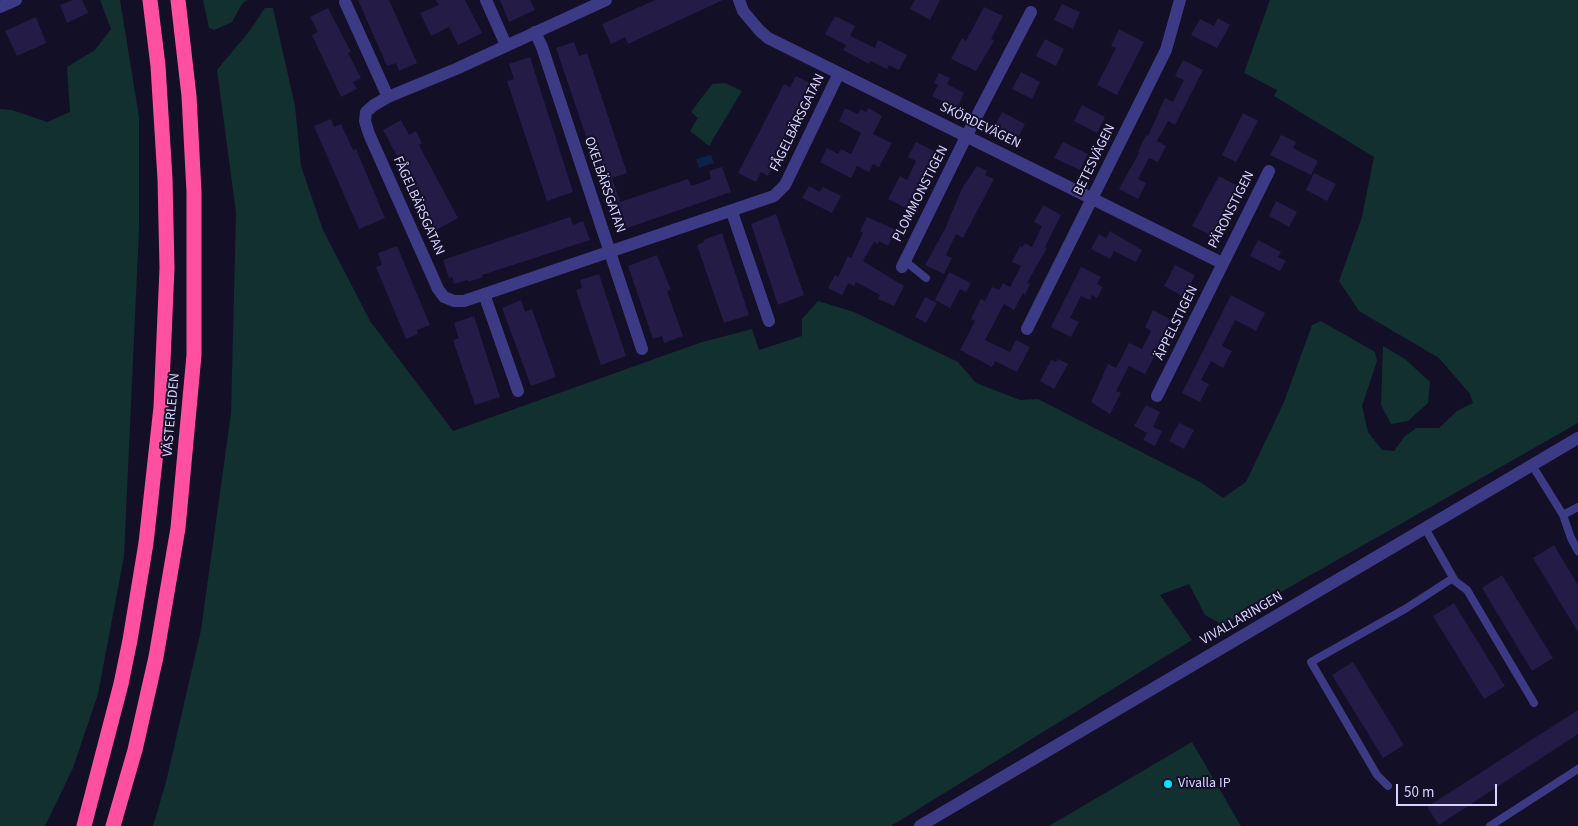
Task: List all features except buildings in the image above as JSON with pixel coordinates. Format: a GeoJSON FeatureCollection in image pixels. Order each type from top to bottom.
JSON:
{"type":"FeatureCollection","features":[{"type":"Feature","properties":{"kind":"highway","name":"VÄSTERLEDEN"},"geometry":{"type":"LineString","coordinates":[[84,826],[121,684],[130,640],[146,544],[161,407],[166,268],[165,179],[158,66],[150,0]]}},
{"type":"Feature","properties":{"kind":"highway","name":"VÄSTERLEDEN"},"geometry":{"type":"LineString","coordinates":[[113,826],[135,750],[156,657],[178,528],[192,385],[196,269],[194,192],[189,96],[178,0]]}},
{"type":"Feature","properties":{"kind":"street"},"geometry":{"type":"LineString","coordinates":[[0,7],[16,0]]}},
{"type":"Feature","properties":{"kind":"street"},"geometry":{"type":"LineString","coordinates":[[486,0],[506,45]]}},
{"type":"Feature","properties":{"kind":"street","name":"FÅGELBÄRSGATAN"},"geometry":{"type":"LineString","coordinates":[[606,0],[456,69],[388,97],[366,112],[365,121],[438,289],[444,297],[454,301],[464,301],[732,212],[779,193],[839,73]]}},
{"type":"Feature","properties":{"kind":"street","name":"SKÖRDEVÄGEN"},"geometry":{"type":"LineString","coordinates":[[738,0],[743,12],[768,38],[1222,263]]}},
{"type":"Feature","properties":{"kind":"street","name":"BETESVÄGEN"},"geometry":{"type":"LineString","coordinates":[[1028,329],[1166,50],[1180,0]]}},
{"type":"Feature","properties":{"kind":"street"},"geometry":{"type":"LineString","coordinates":[[345,2],[388,97]]}},
{"type":"Feature","properties":{"kind":"street","name":"PLOMMONSTIGEN"},"geometry":{"type":"LineString","coordinates":[[903,264],[959,154],[966,135],[1031,12]]}},
{"type":"Feature","properties":{"kind":"street","name":"OXELBÄRSGATAN"},"geometry":{"type":"LineString","coordinates":[[535,32],[542,47],[642,349]]}},
{"type":"Feature","properties":{"kind":"street","name":"PÄRONSTIGEN"},"geometry":{"type":"LineString","coordinates":[[1222,263],[1269,172]]}},
{"type":"Feature","properties":{"kind":"street"},"geometry":{"type":"LineString","coordinates":[[732,212],[769,321]]}},
{"type":"Feature","properties":{"kind":"street","name":"ÄPPELSTIGEN"},"geometry":{"type":"LineString","coordinates":[[1157,396],[1222,263]]}},
{"type":"Feature","properties":{"kind":"street"},"geometry":{"type":"LineString","coordinates":[[484,294],[518,391]]}},
{"type":"Feature","properties":{"kind":"street","name":"VIVALLARINGEN"},"geometry":{"type":"LineString","coordinates":[[923,825],[1578,438]]}},
{"type":"Feature","properties":{"kind":"lane"},"geometry":{"type":"LineString","coordinates":[[903,264],[926,278]]}},
{"type":"Feature","properties":{"kind":"lane"},"geometry":{"type":"LineString","coordinates":[[1532,465],[1562,515],[1570,538],[1578,551]]}},
{"type":"Feature","properties":{"kind":"lane"},"geometry":{"type":"LineString","coordinates":[[1562,515],[1578,506]]}},
{"type":"Feature","properties":{"kind":"lane"},"geometry":{"type":"LineString","coordinates":[[1425,528],[1453,578],[1467,590],[1534,703]]}},
{"type":"Feature","properties":{"kind":"lane"},"geometry":{"type":"LineString","coordinates":[[1388,786],[1376,775],[1311,662],[1453,578]]}},
{"type":"Feature","properties":{"kind":"lane"},"geometry":{"type":"LineString","coordinates":[[1490,826],[1578,769]]}},
{"type":"Feature","properties":{"kind":"green space"},"geometry":{"type":"Polygon","coordinates":[[[100,0],[120,0],[139,117],[139,230],[124,556],[98,694],[73,768],[45,826],[0,826],[0,109],[12,110],[47,122],[70,112],[67,67],[95,50],[111,29],[100,0]]]}},
{"type":"Feature","properties":{"kind":"green space"},"geometry":{"type":"Polygon","coordinates":[[[203,0],[247,0],[242,4],[232,22],[214,30],[209,28],[203,0]]]}},
{"type":"Feature","properties":{"kind":"green space"},"geometry":{"type":"Polygon","coordinates":[[[1270,0],[1578,0],[1578,423],[1223,625],[1205,615],[1189,584],[1160,595],[1192,640],[891,826],[153,826],[166,782],[201,630],[231,413],[236,213],[217,70],[251,29],[265,8],[273,8],[295,106],[301,166],[323,230],[370,321],[453,431],[699,343],[752,329],[759,350],[802,336],[802,319],[818,301],[854,312],[958,362],[976,383],[1020,400],[1038,399],[1202,483],[1223,498],[1246,482],[1284,402],[1312,325],[1321,321],[1375,352],[1377,361],[1362,406],[1368,432],[1382,450],[1394,451],[1404,437],[1416,428],[1439,428],[1457,411],[1473,403],[1470,394],[1439,358],[1359,311],[1339,281],[1362,217],[1374,157],[1274,96],[1277,90],[1244,73],[1270,0]]]}},
{"type":"Feature","properties":{"kind":"green space"},"geometry":{"type":"Polygon","coordinates":[[[725,83],[742,91],[709,146],[690,131],[698,118],[691,112],[712,84],[725,83]]]}},
{"type":"Feature","properties":{"kind":"green space"},"geometry":{"type":"Polygon","coordinates":[[[1383,346],[1405,359],[1430,382],[1428,403],[1408,421],[1391,424],[1381,405],[1383,346]]]}},
{"type":"Feature","properties":{"kind":"green space","name":"Vivalla IP"},"geometry":{"type":"Polygon","coordinates":[[[1192,742],[1241,826],[1049,826],[1192,742]]]}},
{"type":"Feature","properties":{"kind":"water"},"geometry":{"type":"Polygon","coordinates":[[[711,155],[714,163],[699,168],[696,159],[711,155]]]}},
{"type":"Feature","properties":{"kind":"place","name":"Vivalla IP"},"geometry":{"type":"Point","coordinates":[1168,784]}}]}
